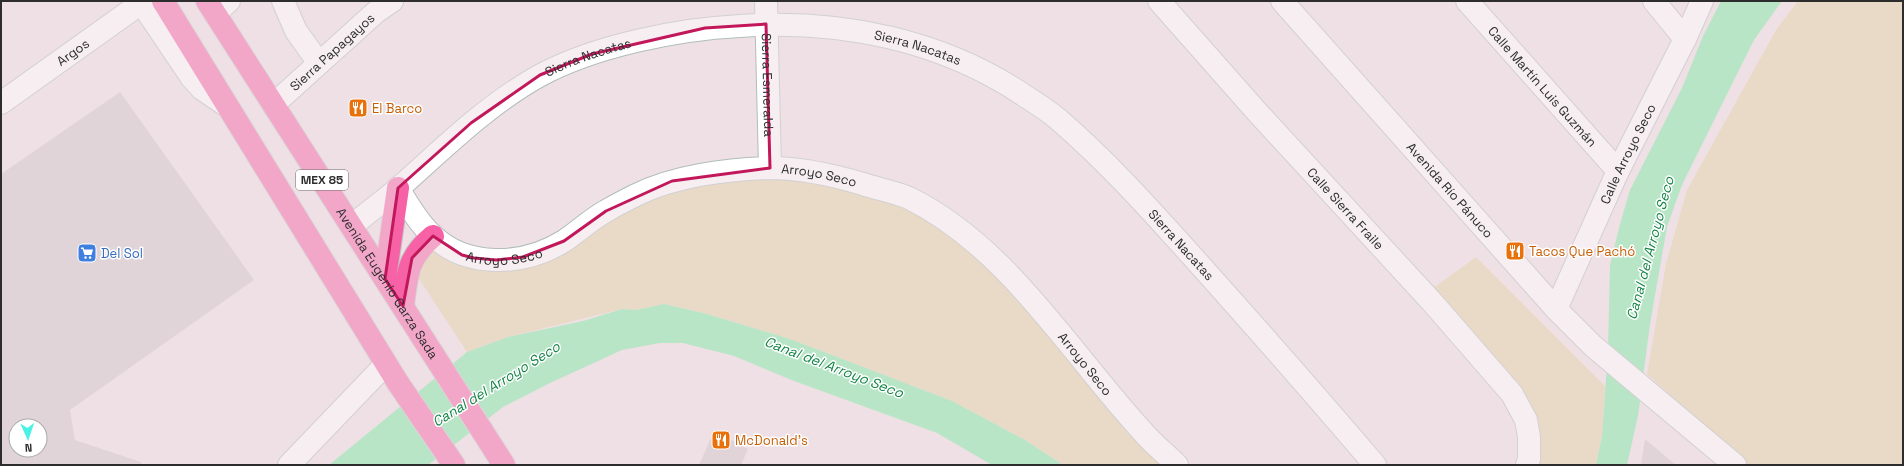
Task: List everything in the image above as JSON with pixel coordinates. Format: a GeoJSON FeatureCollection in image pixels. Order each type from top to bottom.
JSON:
{"type":"FeatureCollection","features":[{"type":"Feature","properties":{"kind":"highway"},"geometry":{"type":"LineString","coordinates":[[163,1],[227,106]]}},
{"type":"Feature","properties":{"kind":"highway","name":"Avenida Eugenio Garza Sada"},"geometry":{"type":"LineString","coordinates":[[217,5],[274,104],[502,462]]}},
{"type":"Feature","properties":{"kind":"highway","name":"MEX 85"},"geometry":{"type":"LineString","coordinates":[[227,106],[398,383],[454,465]]}},
{"type":"Feature","properties":{"kind":"highway"},"geometry":{"type":"LineString","coordinates":[[386,279],[398,188]]}},
{"type":"Feature","properties":{"kind":"highway"},"geometry":{"type":"LineString","coordinates":[[403,306],[407,275],[412,258],[423,244],[433,236]]}},
{"type":"Feature","properties":{"kind":"street"},"geometry":{"type":"LineString","coordinates":[[283,1],[296,31],[319,63]]}},
{"type":"Feature","properties":{"kind":"street","name":"Sierra Papagayos"},"geometry":{"type":"LineString","coordinates":[[274,104],[376,12],[392,1]]}},
{"type":"Feature","properties":{"kind":"street","name":"Sierra Esmeralda"},"geometry":{"type":"LineString","coordinates":[[766,1],[770,168]]}},
{"type":"Feature","properties":{"kind":"street","name":"Calle Sierra Fraile"},"geometry":{"type":"LineString","coordinates":[[1159,1],[1258,113],[1446,318],[1512,394],[1526,420],[1529,437],[1529,459],[1527,465]]}},
{"type":"Feature","properties":{"kind":"street","name":"Avenida Río Pánuco"},"geometry":{"type":"LineString","coordinates":[[1282,1],[1556,309],[1593,346],[1735,465]]}},
{"type":"Feature","properties":{"kind":"street","name":"Calle Martín Luis Guzmán"},"geometry":{"type":"LineString","coordinates":[[1467,1],[1618,171]]}},
{"type":"Feature","properties":{"kind":"street"},"geometry":{"type":"LineString","coordinates":[[1654,1],[1685,38]]}},
{"type":"Feature","properties":{"kind":"street","name":"Calle Arroyo Seco"},"geometry":{"type":"LineString","coordinates":[[1556,309],[1618,171],[1702,1]]}},
{"type":"Feature","properties":{"kind":"street"},"geometry":{"type":"LineString","coordinates":[[142,2],[192,78],[202,89],[227,106]]}},
{"type":"Feature","properties":{"kind":"street","name":"Argos"},"geometry":{"type":"LineString","coordinates":[[1,103],[142,2]]}},
{"type":"Feature","properties":{"kind":"street","name":"Sierra Nacatas"},"geometry":{"type":"LineString","coordinates":[[352,226],[398,188],[471,123],[540,75],[592,54],[638,41],[704,28],[766,24],[818,25],[911,42],[965,62],[1012,87],[1058,118],[1141,200],[1308,387],[1375,465]]}},
{"type":"Feature","properties":{"kind":"street","name":"Arroyo Seco"},"geometry":{"type":"LineString","coordinates":[[398,188],[416,218],[433,236],[462,255],[474,258],[496,260],[523,257],[546,250],[564,241],[606,211],[638,194],[672,181],[720,173],[770,168],[810,170],[908,198],[956,228],[1021,288],[1143,433],[1177,465]]}},
{"type":"Feature","properties":{"kind":"street"},"geometry":{"type":"LineString","coordinates":[[289,465],[386,364]]}},
{"type":"Feature","properties":{"kind":"highlighted area"},"geometry":{"type":"Polygon","coordinates":[[[766,24],[770,168],[672,181],[606,211],[564,241],[523,257],[496,260],[474,258],[462,255],[433,236],[412,258],[403,306],[385,279],[398,188],[471,123],[540,75],[592,54],[705,28],[766,24]]]}},
{"type":"Feature","properties":{"kind":"shaded area"},"geometry":{"type":"Polygon","coordinates":[[[1798,1],[1903,1],[1903,465],[1748,465],[1647,374],[1666,264],[1687,190],[1776,30],[1798,1]]]}},
{"type":"Feature","properties":{"kind":"shaded area"},"geometry":{"type":"Polygon","coordinates":[[[810,170],[956,228],[1177,465],[1063,465],[1025,440],[952,401],[790,339],[707,314],[664,304],[636,310],[622,309],[508,337],[467,352],[410,265],[423,244],[462,255],[523,257],[642,192],[810,170]]]}},
{"type":"Feature","properties":{"kind":"shaded area"},"geometry":{"type":"Polygon","coordinates":[[[1476,257],[1605,386],[1602,436],[1596,465],[1527,465],[1526,420],[1425,294],[1476,257]]]}},
{"type":"Feature","properties":{"kind":"water","name":"Canal del Arroyo Seco"},"geometry":{"type":"Polygon","coordinates":[[[1721,1],[1782,1],[1754,40],[1682,185],[1667,227],[1650,324],[1638,416],[1627,465],[1596,465],[1602,436],[1608,350],[1610,265],[1620,224],[1630,190],[1682,88],[1703,36],[1721,1]]]}},
{"type":"Feature","properties":{"kind":"water","name":"Canal del Arroyo Seco"},"geometry":{"type":"Polygon","coordinates":[[[664,304],[707,314],[790,339],[952,401],[1025,440],[1063,465],[992,465],[937,433],[794,381],[734,356],[683,343],[660,343],[622,350],[550,383],[503,407],[428,465],[329,465],[467,352],[508,337],[583,321],[622,309],[636,310],[664,304]]]}},
{"type":"Feature","properties":{"kind":"building"},"geometry":{"type":"Polygon","coordinates":[[[120,92],[254,280],[70,410],[75,440],[141,462],[141,465],[1,465],[1,174],[120,92]]]}},
{"type":"Feature","properties":{"kind":"building","name":"McDonald's"},"geometry":{"type":"Polygon","coordinates":[[[714,431],[748,449],[741,465],[699,465],[714,431]]]}},
{"type":"Feature","properties":{"kind":"building"},"geometry":{"type":"Polygon","coordinates":[[[1645,439],[1676,465],[1641,465],[1645,439]]]}},
{"type":"Feature","properties":{"kind":"place","name":"El Barco"},"geometry":{"type":"Point","coordinates":[358,108]}},
{"type":"Feature","properties":{"kind":"place","name":"Tacos Que Pachó"},"geometry":{"type":"Point","coordinates":[1515,251]}},
{"type":"Feature","properties":{"kind":"place","name":"Del Sol"},"geometry":{"type":"Point","coordinates":[87,253]}},
{"type":"Feature","properties":{"kind":"place","name":"McDonald's"},"geometry":{"type":"Point","coordinates":[721,440]}}]}
